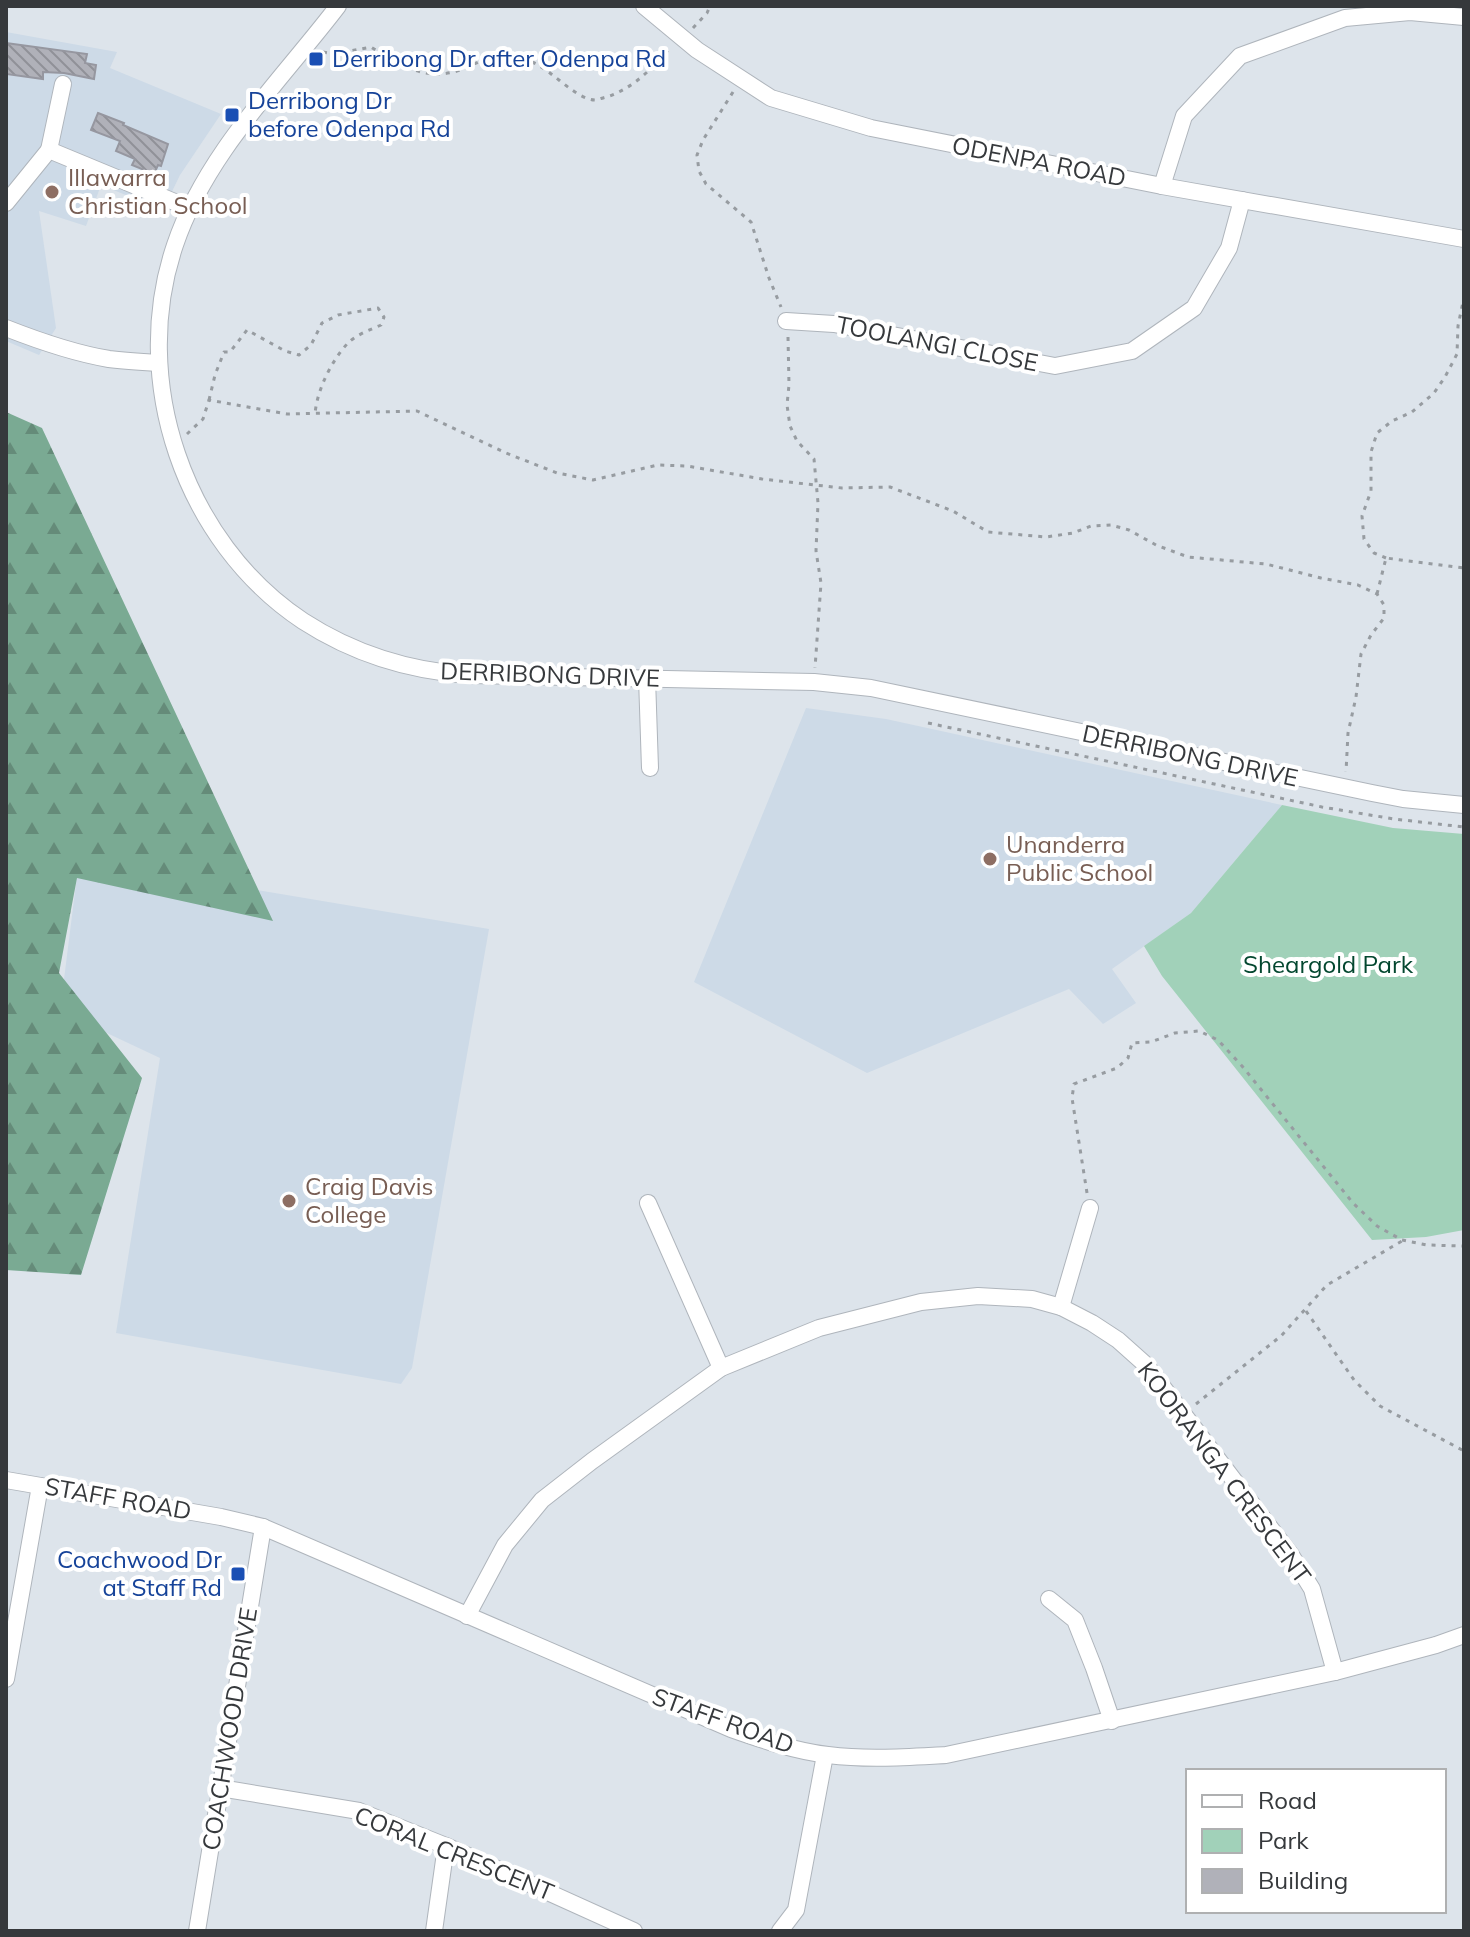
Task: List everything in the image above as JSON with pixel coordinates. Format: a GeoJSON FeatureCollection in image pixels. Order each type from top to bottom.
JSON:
{"type":"FeatureCollection","features":[{"type":"Feature","properties":{"kind":"street","name":"DERRIBONG DRIVE"},"geometry":{"type":"LineString","coordinates":[[338,6],[236,134],[205,179],[189,208],[174,247],[159,325],[162,394],[172,440],[189,484],[204,514],[233,555],[271,596],[305,622],[379,659],[414,668],[448,673],[814,682],[890,691],[1345,788],[1403,799],[1464,805]]}},
{"type":"Feature","properties":{"kind":"street","name":"ODENPA ROAD"},"geometry":{"type":"LineString","coordinates":[[644,6],[697,50],[771,98],[871,128],[1162,186],[1464,239]]}},
{"type":"Feature","properties":{"kind":"street"},"geometry":{"type":"LineString","coordinates":[[1162,186],[1184,116],[1240,56],[1345,18],[1410,12],[1464,17]]}},
{"type":"Feature","properties":{"kind":"street"},"geometry":{"type":"LineString","coordinates":[[6,203],[49,150],[63,84]]}},
{"type":"Feature","properties":{"kind":"street"},"geometry":{"type":"LineString","coordinates":[[49,150],[189,208]]}},
{"type":"Feature","properties":{"kind":"street","name":"TOOLANGI CLOSE"},"geometry":{"type":"LineString","coordinates":[[786,321],[834,324],[1055,366],[1132,351],[1194,308],[1229,248],[1242,200]]}},
{"type":"Feature","properties":{"kind":"street"},"geometry":{"type":"LineString","coordinates":[[6,328],[45,344],[108,359],[159,363]]}},
{"type":"Feature","properties":{"kind":"street"},"geometry":{"type":"LineString","coordinates":[[647,678],[650,768]]}},
{"type":"Feature","properties":{"kind":"street"},"geometry":{"type":"LineString","coordinates":[[648,1203],[721,1368]]}},
{"type":"Feature","properties":{"kind":"street"},"geometry":{"type":"LineString","coordinates":[[1061,1307],[1090,1208]]}},
{"type":"Feature","properties":{"kind":"street","name":"KOORANGA CRESCENT"},"geometry":{"type":"LineString","coordinates":[[467,1616],[505,1545],[542,1500],[721,1368],[819,1328],[921,1302],[978,1296],[1032,1299],[1061,1307],[1118,1340],[1146,1365],[1291,1555],[1312,1589],[1335,1672]]}},
{"type":"Feature","properties":{"kind":"street","name":"STAFF ROAD"},"geometry":{"type":"LineString","coordinates":[[6,1480],[263,1527],[731,1729],[767,1742],[825,1755],[885,1759],[946,1755],[1335,1672],[1464,1635]]}},
{"type":"Feature","properties":{"kind":"street"},"geometry":{"type":"LineString","coordinates":[[6,1679],[40,1486]]}},
{"type":"Feature","properties":{"kind":"street","name":"COACHWOOD DRIVE"},"geometry":{"type":"LineString","coordinates":[[197,1931],[263,1527]]}},
{"type":"Feature","properties":{"kind":"street"},"geometry":{"type":"LineString","coordinates":[[1049,1599],[1075,1620],[1112,1721]]}},
{"type":"Feature","properties":{"kind":"street"},"geometry":{"type":"LineString","coordinates":[[780,1931],[796,1910],[825,1755]]}},
{"type":"Feature","properties":{"kind":"street","name":"CORAL CRESCENT"},"geometry":{"type":"LineString","coordinates":[[220,1788],[359,1811],[446,1846],[634,1931]]}},
{"type":"Feature","properties":{"kind":"street"},"geometry":{"type":"LineString","coordinates":[[434,1931],[446,1846]]}},
{"type":"Feature","properties":{"kind":"path"},"geometry":{"type":"LineString","coordinates":[[309,44],[323,52],[335,54],[371,47],[413,70],[438,76],[504,55],[532,62],[580,94],[596,100],[619,93],[650,71],[680,36],[694,28],[710,6]]}},
{"type":"Feature","properties":{"kind":"path"},"geometry":{"type":"LineString","coordinates":[[742,79],[703,140],[697,155],[699,171],[706,184],[751,222],[786,321],[790,356],[787,405],[790,426],[797,441],[814,459],[818,503],[816,551],[821,583],[814,682]]}},
{"type":"Feature","properties":{"kind":"path"},"geometry":{"type":"LineString","coordinates":[[1464,297],[1458,326],[1457,354],[1445,377],[1434,393],[1412,412],[1392,421],[1377,433],[1371,452],[1371,491],[1362,516],[1364,539],[1374,553],[1386,558],[1464,568]]}},
{"type":"Feature","properties":{"kind":"path"},"geometry":{"type":"LineString","coordinates":[[172,440],[187,435],[203,419],[224,352],[230,352],[247,330],[285,351],[299,355],[311,345],[322,323],[338,315],[378,308],[384,317],[381,325],[348,342],[326,377],[316,401],[315,414]]}},
{"type":"Feature","properties":{"kind":"path"},"geometry":{"type":"LineString","coordinates":[[209,400],[287,414],[417,411],[557,473],[593,480],[658,465],[687,466],[842,488],[890,487],[953,511],[988,532],[1046,537],[1073,533],[1091,526],[1111,525],[1188,557],[1266,564],[1358,585],[1377,594],[1384,605],[1384,618],[1361,654],[1348,733],[1345,788]]}},
{"type":"Feature","properties":{"kind":"path"},"geometry":{"type":"LineString","coordinates":[[1377,594],[1386,558]]}},
{"type":"Feature","properties":{"kind":"path"},"geometry":{"type":"LineString","coordinates":[[928,723],[1322,807],[1464,827]]}},
{"type":"Feature","properties":{"kind":"path"},"geometry":{"type":"LineString","coordinates":[[1090,1208],[1072,1098],[1074,1084],[1117,1068],[1128,1058],[1132,1043],[1199,1031],[1218,1040],[1242,1066],[1353,1203],[1377,1226],[1404,1240],[1427,1245],[1464,1246]]}},
{"type":"Feature","properties":{"kind":"path"},"geometry":{"type":"LineString","coordinates":[[1184,1414],[1281,1336],[1327,1285],[1404,1240]]}},
{"type":"Feature","properties":{"kind":"path"},"geometry":{"type":"LineString","coordinates":[[1304,1310],[1354,1380],[1380,1406],[1464,1451]]}},
{"type":"Feature","properties":{"kind":"shaded area","name":"Illawarra Christian School"},"geometry":{"type":"Polygon","coordinates":[[[6,32],[117,52],[110,68],[221,114],[180,175],[163,210],[101,185],[86,226],[39,211],[56,328],[39,355],[6,341],[6,32]]]}},
{"type":"Feature","properties":{"kind":"shaded area","name":"Unanderra Public School"},"geometry":{"type":"Polygon","coordinates":[[[806,708],[886,719],[1282,805],[1191,913],[1112,969],[1136,1003],[1103,1024],[1069,989],[867,1073],[694,982],[806,708]]]}},
{"type":"Feature","properties":{"kind":"shaded area","name":"Craig Davis College"},"geometry":{"type":"Polygon","coordinates":[[[79,860],[489,929],[412,1368],[401,1384],[116,1333],[160,1058],[60,1011],[79,860]]]}},
{"type":"Feature","properties":{"kind":"green space"},"geometry":{"type":"Polygon","coordinates":[[[6,412],[42,428],[273,921],[77,878],[59,973],[142,1078],[81,1275],[6,1270],[6,412]]]}},
{"type":"Feature","properties":{"kind":"green space","name":"Sheargold Park"},"geometry":{"type":"Polygon","coordinates":[[[1282,805],[1393,828],[1464,834],[1464,1230],[1426,1237],[1372,1240],[1162,976],[1144,946],[1191,913],[1282,805]]]}},
{"type":"Feature","properties":{"kind":"building"},"geometry":{"type":"Polygon","coordinates":[[[6,43],[87,54],[85,63],[96,65],[94,79],[64,73],[43,72],[43,79],[6,74],[6,43]]]}},
{"type":"Feature","properties":{"kind":"building"},"geometry":{"type":"Polygon","coordinates":[[[98,113],[168,144],[161,166],[158,165],[154,174],[132,165],[135,159],[116,151],[120,141],[91,130],[98,113]]]}},
{"type":"Feature","properties":{"kind":"place","name":"Derribong Dr after Odenpa Rd"},"geometry":{"type":"Point","coordinates":[316,59]}},
{"type":"Feature","properties":{"kind":"place","name":"Derribong Dr before Odenpa Rd"},"geometry":{"type":"Point","coordinates":[232,115]}},
{"type":"Feature","properties":{"kind":"place","name":"Illawarra Christian School"},"geometry":{"type":"Point","coordinates":[52,192]}},
{"type":"Feature","properties":{"kind":"place","name":"Unanderra Public School"},"geometry":{"type":"Point","coordinates":[990,859]}},
{"type":"Feature","properties":{"kind":"place","name":"Craig Davis College"},"geometry":{"type":"Point","coordinates":[289,1201]}},
{"type":"Feature","properties":{"kind":"place","name":"Coachwood Dr at Staff Rd"},"geometry":{"type":"Point","coordinates":[238,1574]}}]}
